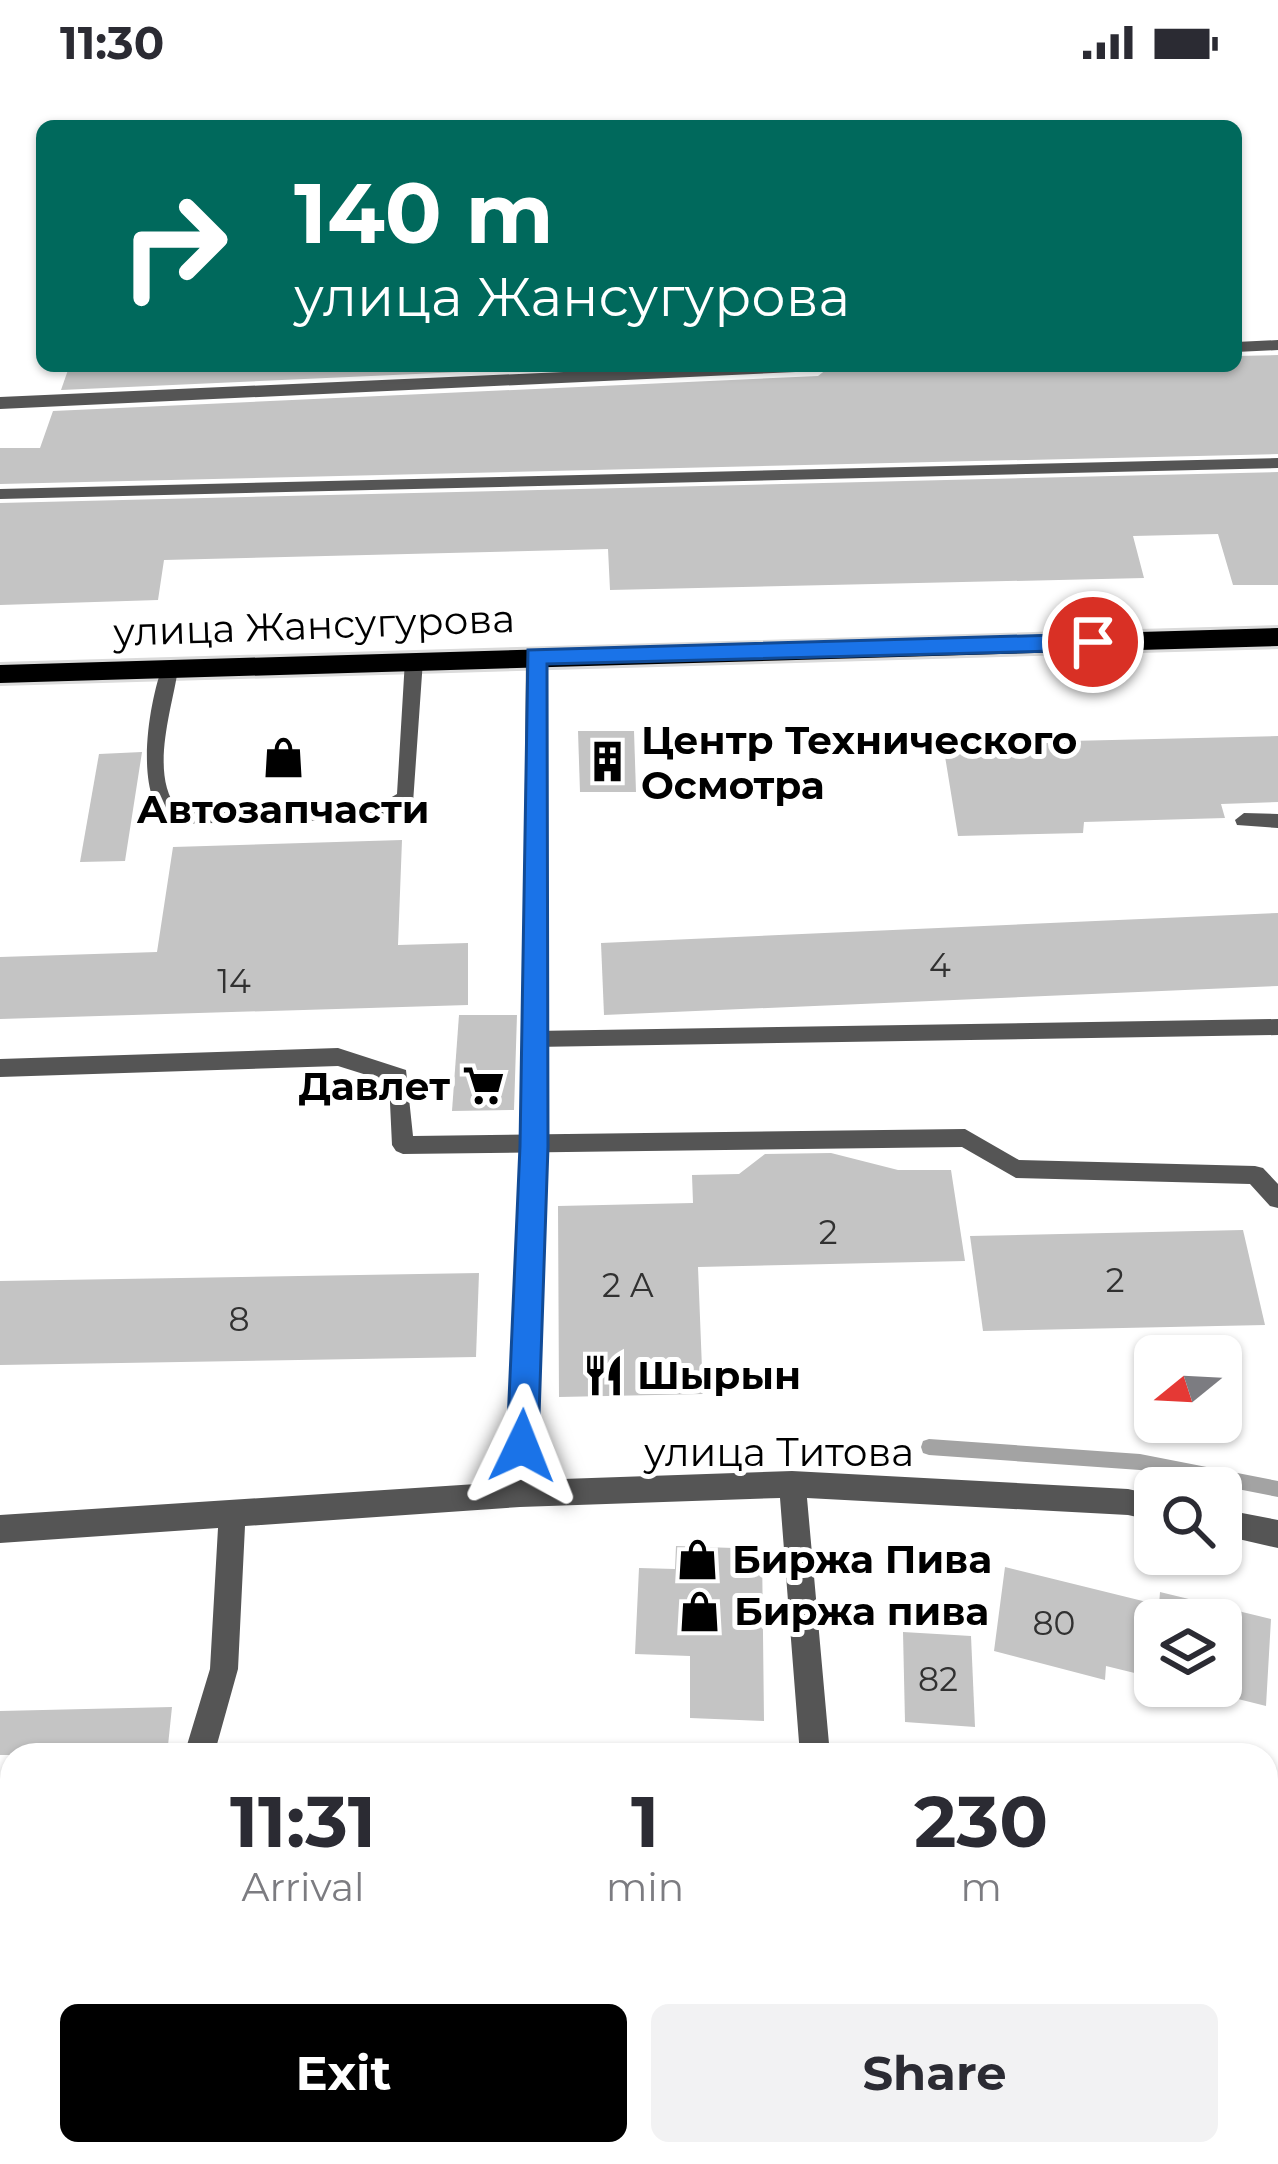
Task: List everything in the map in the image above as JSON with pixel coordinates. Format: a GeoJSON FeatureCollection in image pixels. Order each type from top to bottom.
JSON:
{"type":"FeatureCollection","features":[{"type":"Feature","properties":{"kind":"main road","name":"улица Жансугурова"},"geometry":{"type":"LineString","coordinates":[[0,674],[1278,637]]}},
{"type":"Feature","properties":{"kind":"street"},"geometry":{"type":"LineString","coordinates":[[1242,347],[1278,345]]}},
{"type":"Feature","properties":{"kind":"street"},"geometry":{"type":"LineString","coordinates":[[0,403],[685,372]]}},
{"type":"Feature","properties":{"kind":"street"},"geometry":{"type":"LineString","coordinates":[[520,1493],[534,1146],[536,656]]}},
{"type":"Feature","properties":{"kind":"street"},"geometry":{"type":"LineString","coordinates":[[792,1484],[813,1743]]}},
{"type":"Feature","properties":{"kind":"street","name":"улица Титова"},"geometry":{"type":"LineString","coordinates":[[0,1528],[520,1493],[792,1484],[1134,1503]]}},
{"type":"Feature","properties":{"kind":"street"},"geometry":{"type":"LineString","coordinates":[[203,1743],[224,1669],[232,1514]]}},
{"type":"Feature","properties":{"kind":"street"},"geometry":{"type":"LineString","coordinates":[[1242,1526],[1278,1534]]}},
{"type":"Feature","properties":{"kind":"lane"},"geometry":{"type":"LineString","coordinates":[[0,494],[1278,463]]}},
{"type":"Feature","properties":{"kind":"lane"},"geometry":{"type":"LineString","coordinates":[[169,669],[154,786],[160,807],[173,818],[381,812],[406,798],[414,660]]}},
{"type":"Feature","properties":{"kind":"lane"},"geometry":{"type":"LineString","coordinates":[[1244,820],[1278,821]]}},
{"type":"Feature","properties":{"kind":"lane"},"geometry":{"type":"LineString","coordinates":[[534,1039],[1278,1028]]}},
{"type":"Feature","properties":{"kind":"lane"},"geometry":{"type":"LineString","coordinates":[[0,1068],[338,1057],[399,1076],[403,1145],[965,1138],[1016,1169],[1255,1175],[1278,1199]]}},
{"type":"Feature","properties":{"kind":"building"},"geometry":{"type":"Polygon","coordinates":[[[1278,355],[1278,454],[0,484],[0,448],[40,448],[53,411],[818,376],[823,372],[1242,372],[1242,356],[1278,355]]]}},
{"type":"Feature","properties":{"kind":"building"},"geometry":{"type":"Polygon","coordinates":[[[67,372],[462,372],[61,390],[67,372]]]}},
{"type":"Feature","properties":{"kind":"building"},"geometry":{"type":"Polygon","coordinates":[[[1278,472],[1278,585],[1233,585],[1218,534],[1133,536],[1144,578],[610,590],[608,549],[164,560],[158,600],[0,605],[0,503],[1278,472]]]}},
{"type":"Feature","properties":{"kind":"building","name":"Центр Технического Осмотра"},"geometry":{"type":"Polygon","coordinates":[[[578,731],[634,731],[636,792],[580,792],[578,731]]]}},
{"type":"Feature","properties":{"kind":"building"},"geometry":{"type":"Polygon","coordinates":[[[1278,736],[1278,802],[1221,804],[1225,818],[1084,822],[1083,833],[958,836],[943,744],[1278,736]]]}},
{"type":"Feature","properties":{"kind":"building"},"geometry":{"type":"Polygon","coordinates":[[[142,752],[125,861],[80,862],[99,754],[142,752]]]}},
{"type":"Feature","properties":{"kind":"building"},"geometry":{"type":"Polygon","coordinates":[[[402,840],[398,945],[468,943],[468,1005],[0,1019],[0,957],[157,952],[173,847],[402,840]]]}},
{"type":"Feature","properties":{"kind":"building"},"geometry":{"type":"Polygon","coordinates":[[[1278,913],[1278,986],[604,1015],[601,943],[1278,913]]]}},
{"type":"Feature","properties":{"kind":"building","name":"Давлет"},"geometry":{"type":"Polygon","coordinates":[[[459,1015],[517,1015],[514,1110],[452,1111],[459,1015]]]}},
{"type":"Feature","properties":{"kind":"building"},"geometry":{"type":"Polygon","coordinates":[[[831,1153],[898,1170],[951,1170],[965,1261],[698,1267],[703,1394],[559,1397],[558,1206],[693,1203],[692,1175],[739,1174],[765,1154],[831,1153]]]}},
{"type":"Feature","properties":{"kind":"building"},"geometry":{"type":"Polygon","coordinates":[[[1243,1230],[1265,1325],[983,1331],[970,1236],[1243,1230]]]}},
{"type":"Feature","properties":{"kind":"building"},"geometry":{"type":"Polygon","coordinates":[[[479,1273],[476,1357],[0,1365],[0,1281],[479,1273]]]}},
{"type":"Feature","properties":{"kind":"building","name":"Биржа пива"},"geometry":{"type":"Polygon","coordinates":[[[676,1546],[762,1549],[764,1721],[690,1718],[690,1656],[635,1654],[639,1568],[675,1569],[676,1546]]]}},
{"type":"Feature","properties":{"kind":"building"},"geometry":{"type":"Polygon","coordinates":[[[1005,1567],[1135,1599],[1134,1673],[1106,1666],[1105,1680],[994,1651],[1005,1567]]]}},
{"type":"Feature","properties":{"kind":"building"},"geometry":{"type":"Polygon","coordinates":[[[1160,1592],[1189,1599],[1159,1599],[1160,1592]]]}},
{"type":"Feature","properties":{"kind":"building"},"geometry":{"type":"Polygon","coordinates":[[[1242,1612],[1271,1619],[1266,1706],[1242,1700],[1242,1612]]]}},
{"type":"Feature","properties":{"kind":"building"},"geometry":{"type":"Polygon","coordinates":[[[903,1632],[971,1636],[975,1727],[905,1722],[903,1632]]]}},
{"type":"Feature","properties":{"kind":"building"},"geometry":{"type":"Polygon","coordinates":[[[172,1707],[168,1743],[0,1743],[0,1711],[172,1707]]]}},
{"type":"Feature","properties":{"kind":"waterway"},"geometry":{"type":"LineString","coordinates":[[929,1447],[1140,1462],[1278,1489]]}},
{"type":"Feature","properties":{"kind":"place","name":"Автозапчасти"},"geometry":{"type":"Point","coordinates":[283,757]}},
{"type":"Feature","properties":{"kind":"place","name":"Центр Технического Осмотра"},"geometry":{"type":"Point","coordinates":[607,762]}},
{"type":"Feature","properties":{"kind":"place","name":"Давлет"},"geometry":{"type":"Point","coordinates":[484,1086]}},
{"type":"Feature","properties":{"kind":"place","name":"Шырын"},"geometry":{"type":"Point","coordinates":[603,1375]}},
{"type":"Feature","properties":{"kind":"place","name":"Биржа Пива"},"geometry":{"type":"Point","coordinates":[698,1559]}},
{"type":"Feature","properties":{"kind":"place","name":"Биржа пива"},"geometry":{"type":"Point","coordinates":[700,1611]}},
{"type":"Feature","properties":{"kind":"route"},"geometry":{"type":"LineString","coordinates":[[522,1446],[534,1146],[536,656],[1093,642]]}}]}
